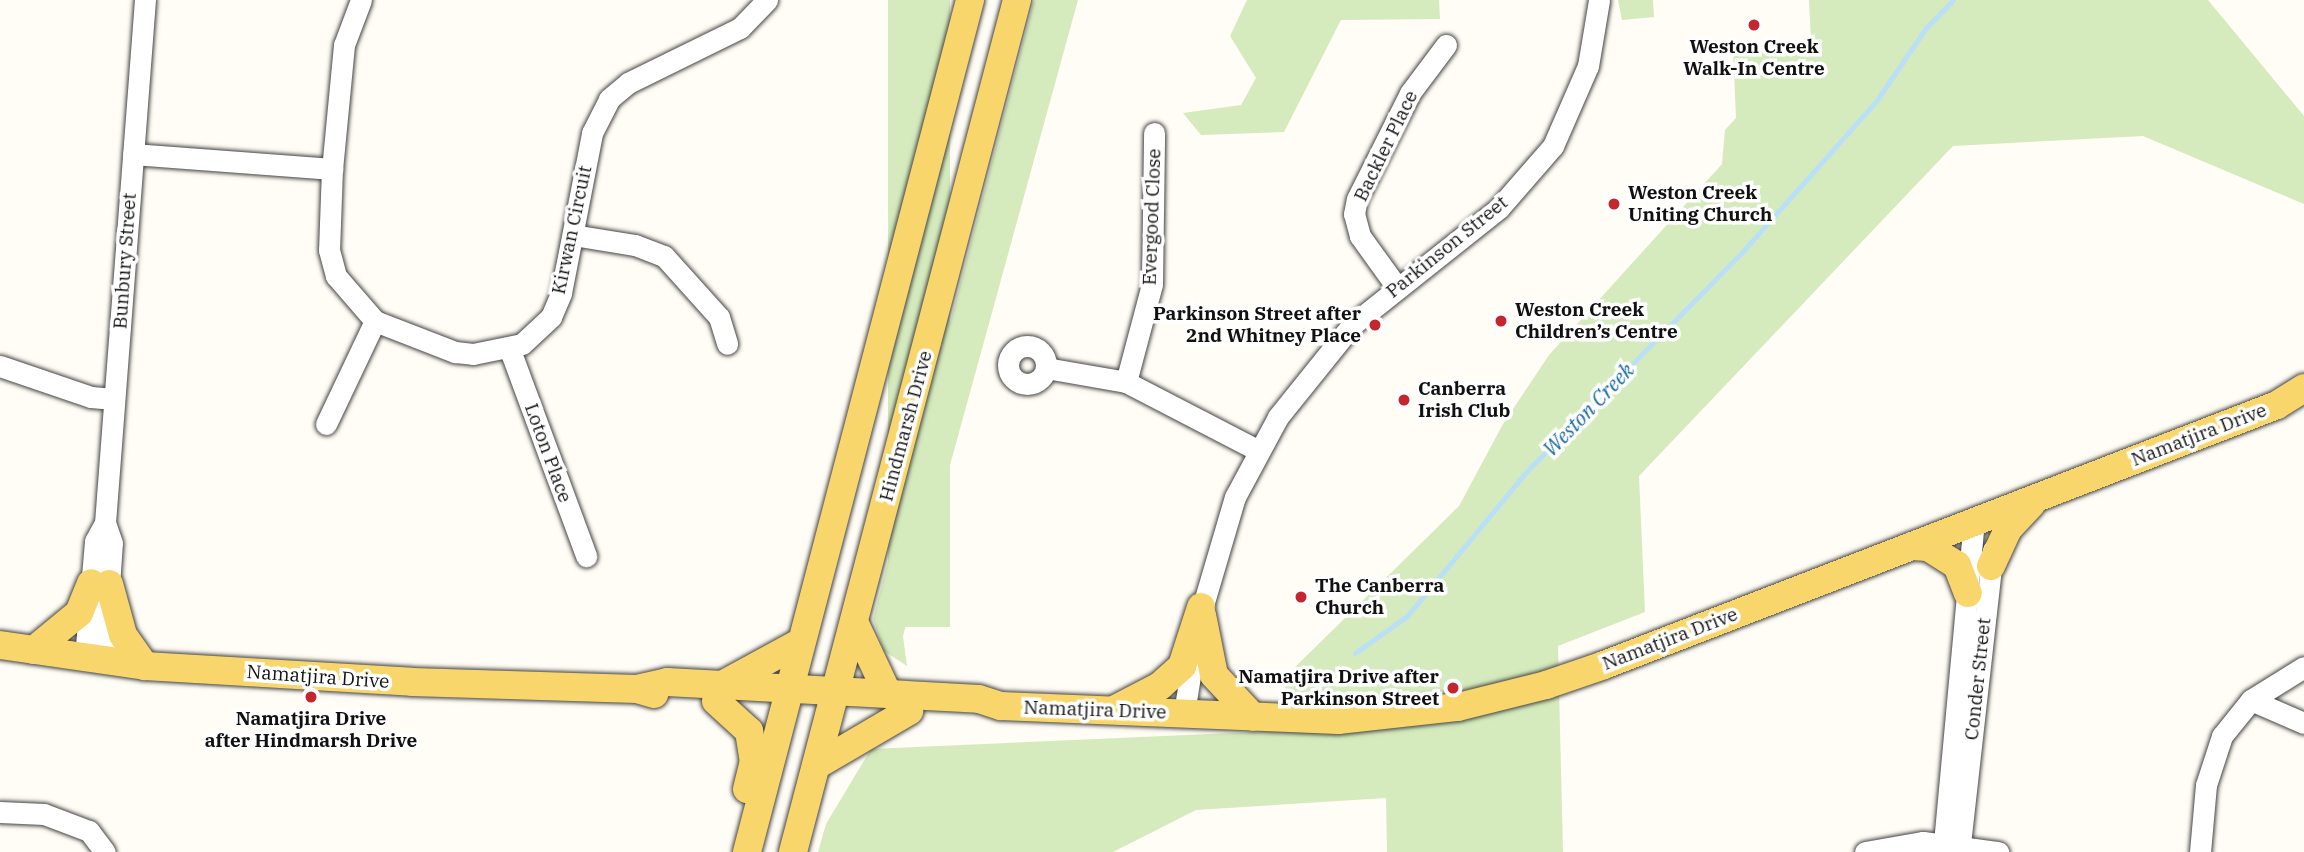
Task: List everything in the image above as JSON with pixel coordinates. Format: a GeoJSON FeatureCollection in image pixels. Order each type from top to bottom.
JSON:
{"type":"FeatureCollection","features":[{"type":"Feature","properties":{"kind":"main road"},"geometry":{"type":"LineString","coordinates":[[747,852],[970,0]]}},
{"type":"Feature","properties":{"kind":"main road","name":"Hindmarsh Drive"},"geometry":{"type":"LineString","coordinates":[[793,852],[1017,0]]}},
{"type":"Feature","properties":{"kind":"main road","name":"Namatjira Drive"},"geometry":{"type":"LineString","coordinates":[[0,645],[145,666],[412,682],[638,689],[667,681],[719,693],[835,699],[899,702],[979,699],[1001,706],[1253,717],[1388,718],[1546,685],[2277,405],[2304,388]]}},
{"type":"Feature","properties":{"kind":"main road"},"geometry":{"type":"LineString","coordinates":[[1991,566],[2008,529],[2036,499]]}},
{"type":"Feature","properties":{"kind":"main road"},"geometry":{"type":"LineString","coordinates":[[1912,546],[1928,547],[1957,565],[1968,593]]}},
{"type":"Feature","properties":{"kind":"main road"},"geometry":{"type":"LineString","coordinates":[[34,650],[79,613],[100,584],[123,635],[145,666]]}},
{"type":"Feature","properties":{"kind":"main road"},"geometry":{"type":"LineString","coordinates":[[1112,711],[1160,686],[1181,666],[1201,607]]}},
{"type":"Feature","properties":{"kind":"main road"},"geometry":{"type":"LineString","coordinates":[[1201,607],[1214,676],[1253,717]]}},
{"type":"Feature","properties":{"kind":"main road"},"geometry":{"type":"LineString","coordinates":[[817,765],[899,702],[855,624]]}},
{"type":"Feature","properties":{"kind":"main road"},"geometry":{"type":"LineString","coordinates":[[730,852],[754,761],[749,731],[719,693],[801,642]]}},
{"type":"Feature","properties":{"kind":"street","name":"Bunbury Street"},"geometry":{"type":"LineString","coordinates":[[94,659],[100,584],[95,541],[105,523],[145,0]]}},
{"type":"Feature","properties":{"kind":"street"},"geometry":{"type":"LineString","coordinates":[[361,0],[344,45],[332,169],[329,250],[336,276],[375,321],[455,352],[510,350]]}},
{"type":"Feature","properties":{"kind":"street","name":"Kirwan Circuit"},"geometry":{"type":"LineString","coordinates":[[510,350],[533,337],[551,317],[561,293],[592,133],[609,99],[628,83],[740,28],[767,0]]}},
{"type":"Feature","properties":{"kind":"street","name":"Parkinson Street"},"geometry":{"type":"LineString","coordinates":[[1184,713],[1201,607],[1235,497],[1259,451],[1297,392],[1352,325],[1396,286],[1499,208],[1553,146],[1588,66],[1599,0]]}},
{"type":"Feature","properties":{"kind":"street","name":"Backler Place"},"geometry":{"type":"LineString","coordinates":[[1396,286],[1360,236],[1354,214],[1357,199],[1410,93],[1446,45]]}},
{"type":"Feature","properties":{"kind":"street","name":"Evergood Close"},"geometry":{"type":"LineString","coordinates":[[1126,382],[1152,284],[1154,133]]}},
{"type":"Feature","properties":{"kind":"street"},"geometry":{"type":"LineString","coordinates":[[133,154],[332,169]]}},
{"type":"Feature","properties":{"kind":"street"},"geometry":{"type":"LineString","coordinates":[[573,235],[635,244],[664,256],[719,317],[727,344]]}},
{"type":"Feature","properties":{"kind":"street"},"geometry":{"type":"LineString","coordinates":[[326,424],[375,321]]}},
{"type":"Feature","properties":{"kind":"street","name":"Loton Place"},"geometry":{"type":"LineString","coordinates":[[510,350],[586,556]]}},
{"type":"Feature","properties":{"kind":"street"},"geometry":{"type":"LineString","coordinates":[[0,366],[91,397],[114,399]]}},
{"type":"Feature","properties":{"kind":"street"},"geometry":{"type":"LineString","coordinates":[[1046,368],[1126,382],[1259,451]]}},
{"type":"Feature","properties":{"kind":"street","name":"Conder Street"},"geometry":{"type":"LineString","coordinates":[[1952,844],[1991,566],[1986,518]]}},
{"type":"Feature","properties":{"kind":"street","name":"Conder Street"},"geometry":{"type":"LineString","coordinates":[[1952,844],[1968,593],[1986,518]]}},
{"type":"Feature","properties":{"kind":"street"},"geometry":{"type":"LineString","coordinates":[[2200,852],[2214,755],[2233,719],[2251,700],[2304,667]]}},
{"type":"Feature","properties":{"kind":"street"},"geometry":{"type":"LineString","coordinates":[[2251,700],[2304,723]]}},
{"type":"Feature","properties":{"kind":"street"},"geometry":{"type":"LineString","coordinates":[[0,812],[44,814],[89,831],[105,852]]}},
{"type":"Feature","properties":{"kind":"street"},"geometry":{"type":"LineString","coordinates":[[1865,852],[1893,845],[1952,844],[1998,852]]}},
{"type":"Feature","properties":{"kind":"green space"},"geometry":{"type":"Polygon","coordinates":[[[888,0],[950,0],[950,627],[888,627],[888,0]]]}},
{"type":"Feature","properties":{"kind":"green space"},"geometry":{"type":"Polygon","coordinates":[[[1034,0],[1078,0],[903,636],[907,666],[884,651],[873,619],[1034,0]]]}},
{"type":"Feature","properties":{"kind":"green space"},"geometry":{"type":"Polygon","coordinates":[[[1247,0],[1439,0],[1440,19],[1341,20],[1284,132],[1201,135],[1183,113],[1241,105],[1256,78],[1230,36],[1247,0]]]}},
{"type":"Feature","properties":{"kind":"green space"},"geometry":{"type":"Polygon","coordinates":[[[1618,0],[1653,0],[1654,17],[1622,20],[1618,0]]]}},
{"type":"Feature","properties":{"kind":"green space"},"geometry":{"type":"Polygon","coordinates":[[[1809,0],[2208,0],[2304,116],[2304,204],[2143,136],[1953,146],[1639,476],[1645,612],[1558,646],[1563,852],[1387,852],[1386,798],[1196,810],[1113,852],[818,852],[826,824],[871,749],[1276,731],[1288,674],[1459,506],[1503,424],[1549,355],[1722,164],[1725,130],[1736,118],[1733,51],[1811,41],[1809,0]]]}},
{"type":"Feature","properties":{"kind":"waterway","name":"Weston Creek"},"geometry":{"type":"LineString","coordinates":[[1355,653],[1407,616],[1527,471],[1744,250],[1877,100],[1925,29],[1953,0]]}},
{"type":"Feature","properties":{"kind":"place","name":"Weston Creek Walk-In Centre"},"geometry":{"type":"Point","coordinates":[1754,25]}},
{"type":"Feature","properties":{"kind":"place","name":"Weston Creek Uniting Church"},"geometry":{"type":"Point","coordinates":[1614,204]}},
{"type":"Feature","properties":{"kind":"place","name":"Weston Creek Children’s Centre"},"geometry":{"type":"Point","coordinates":[1501,321]}},
{"type":"Feature","properties":{"kind":"place","name":"Parkinson Street after 2nd Whitney Place"},"geometry":{"type":"Point","coordinates":[1375,325]}},
{"type":"Feature","properties":{"kind":"place","name":"Canberra Irish Club"},"geometry":{"type":"Point","coordinates":[1404,400]}},
{"type":"Feature","properties":{"kind":"place","name":"The Canberra Church"},"geometry":{"type":"Point","coordinates":[1301,597]}},
{"type":"Feature","properties":{"kind":"place","name":"Namatjira Drive after Parkinson Street"},"geometry":{"type":"Point","coordinates":[1453,688]}},
{"type":"Feature","properties":{"kind":"place","name":"Namatjira Drive after Hindmarsh Drive"},"geometry":{"type":"Point","coordinates":[311,697]}}]}
